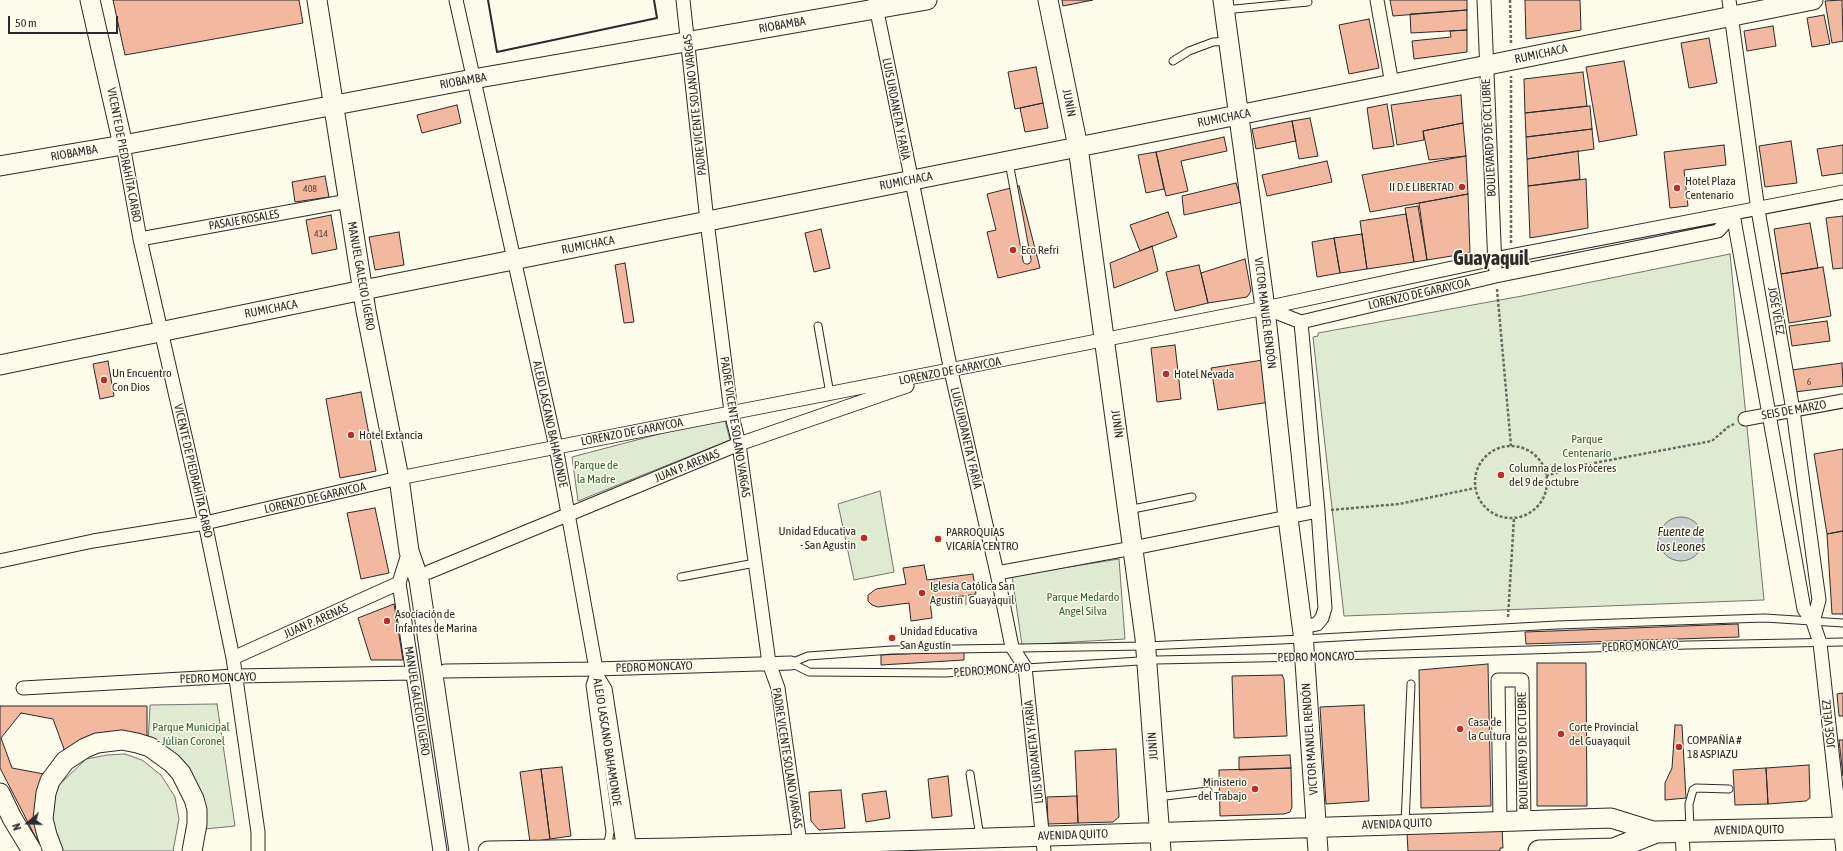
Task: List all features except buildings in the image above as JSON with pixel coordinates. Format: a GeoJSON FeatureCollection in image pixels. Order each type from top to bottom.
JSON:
{"type":"FeatureCollection","features":[{"type":"Feature","properties":{"kind":"main road","name":"AVENIDA QUITO"},"geometry":{"type":"LineString","coordinates":[[1538,851],[1614,849],[1656,832],[1685,838],[1842,828]]}},
{"type":"Feature","properties":{"kind":"street","name":"VICENTE DE PIEDRAHÍTA CARBO"},"geometry":{"type":"LineString","coordinates":[[90,0],[123,145],[140,239],[205,523],[233,658],[258,832],[258,851]]}},
{"type":"Feature","properties":{"kind":"street","name":"MANUEL GALECIO LIGERO"},"geometry":{"type":"LineString","coordinates":[[317,0],[363,290],[399,478],[409,551],[419,580],[459,851]]}},
{"type":"Feature","properties":{"kind":"street","name":"ALEJO LASCANO BAHAMONDE"},"geometry":{"type":"LineString","coordinates":[[456,0],[556,447],[596,669],[621,849]]}},
{"type":"Feature","properties":{"kind":"street","name":"PADRE VICENTE SOLANO VARGAS"},"geometry":{"type":"LineString","coordinates":[[683,0],[707,221],[731,412],[739,444],[769,663],[778,688],[801,847]]}},
{"type":"Feature","properties":{"kind":"street","name":"RIOBAMBA"},"geometry":{"type":"LineString","coordinates":[[0,166],[123,145],[333,104],[688,42],[876,4],[927,0]]}},
{"type":"Feature","properties":{"kind":"street","name":"JUNÍN"},"geometry":{"type":"LineString","coordinates":[[1048,0],[1078,147],[1106,340],[1146,653],[1161,851]]}},
{"type":"Feature","properties":{"kind":"street"},"geometry":{"type":"LineString","coordinates":[[1377,0],[1392,84]]}},
{"type":"Feature","properties":{"kind":"street","name":"BOULEVARD 9 DE OCTUBRE"},"geometry":{"type":"LineString","coordinates":[[1484,0],[1494,259],[1496,276]]}},
{"type":"Feature","properties":{"kind":"street","name":"RUMICHACA"},"geometry":{"type":"LineString","coordinates":[[0,365],[363,290],[1511,60],[1730,8],[1813,0]]}},
{"type":"Feature","properties":{"kind":"street","name":"LUIS URDANETA Y FARÍA"},"geometry":{"type":"LineString","coordinates":[[876,4],[950,371],[997,573],[1012,647],[1025,667],[1043,843]]}},
{"type":"Feature","properties":{"kind":"street","name":"VICTOR MANUEL RENDÓN"},"geometry":{"type":"LineString","coordinates":[[1223,5],[1265,308],[1303,641],[1318,851]]}},
{"type":"Feature","properties":{"kind":"street","name":"JOSÉ VÉLEZ"},"geometry":{"type":"LineString","coordinates":[[1730,8],[1758,210],[1793,410],[1819,600],[1813,622]]}},
{"type":"Feature","properties":{"kind":"street","name":"LORENZO DE GARAYCOA"},"geometry":{"type":"LineString","coordinates":[[0,561],[93,541],[205,523],[399,478],[1106,340],[1265,308],[1512,255],[1758,210],[1843,192]]}},
{"type":"Feature","properties":{"kind":"street","name":"PASAJE ROSALES"},"geometry":{"type":"LineString","coordinates":[[140,239],[348,201]]}},
{"type":"Feature","properties":{"kind":"street","name":"JOSÉ VÉLEZ"},"geometry":{"type":"LineString","coordinates":[[1733,214],[1804,609],[1813,622],[1820,643],[1842,828],[1843,851]]}},
{"type":"Feature","properties":{"kind":"street","name":"LORENZO DE GARAYCOA"},"geometry":{"type":"LineString","coordinates":[[1301,322],[1496,276],[1718,231],[1733,214]]}},
{"type":"Feature","properties":{"kind":"street"},"geometry":{"type":"LineString","coordinates":[[1265,308],[1301,322],[1325,608],[1322,618],[1303,641]]}},
{"type":"Feature","properties":{"kind":"street","name":"JUAN P. ARENAS"},"geometry":{"type":"LineString","coordinates":[[429,572],[739,444],[950,371]]}},
{"type":"Feature","properties":{"kind":"street","name":"SEIS DE MARZO"},"geometry":{"type":"LineString","coordinates":[[1745,419],[1843,401]]}},
{"type":"Feature","properties":{"kind":"street"},"geometry":{"type":"LineString","coordinates":[[997,573],[1318,512]]}},
{"type":"Feature","properties":{"kind":"street","name":"MANUEL GALECIO LIGERO"},"geometry":{"type":"LineString","coordinates":[[409,551],[399,583],[440,851]]}},
{"type":"Feature","properties":{"kind":"street","name":"JUAN P. ARENAS"},"geometry":{"type":"LineString","coordinates":[[233,658],[399,583]]}},
{"type":"Feature","properties":{"kind":"street","name":"PEDRO MONCAYO"},"geometry":{"type":"LineString","coordinates":[[445,671],[596,669],[792,663]]}},
{"type":"Feature","properties":{"kind":"street","name":"PEDRO MONCAYO"},"geometry":{"type":"LineString","coordinates":[[23,688],[235,676],[413,673]]}},
{"type":"Feature","properties":{"kind":"street","name":"BOULEVARD 9 DE OCTUBRE"},"geometry":{"type":"LineString","coordinates":[[1500,821],[1498,680],[1522,680],[1524,821]]}},
{"type":"Feature","properties":{"kind":"street"},"geometry":{"type":"LineString","coordinates":[[53,851],[47,835],[44,819],[46,793],[50,781],[65,762],[74,754],[97,743],[122,740],[150,747],[172,763],[181,773],[194,799],[197,810],[197,824],[192,851]]}},
{"type":"Feature","properties":{"kind":"street"},"geometry":{"type":"LineString","coordinates":[[0,793],[12,818],[32,851]]}},
{"type":"Feature","properties":{"kind":"street","name":"AVENIDA QUITO"},"geometry":{"type":"LineString","coordinates":[[488,851],[801,847],[980,837],[1043,843],[1160,832],[1611,818],[1656,832]]}},
{"type":"Feature","properties":{"kind":"lane"},"geometry":{"type":"LineString","coordinates":[[1223,5],[1308,2]]}},
{"type":"Feature","properties":{"kind":"lane"},"geometry":{"type":"LineString","coordinates":[[1173,61],[1189,50],[1213,42],[1228,41]]}},
{"type":"Feature","properties":{"kind":"lane"},"geometry":{"type":"LineString","coordinates":[[1009,161],[1027,260]]}},
{"type":"Feature","properties":{"kind":"lane"},"geometry":{"type":"LineString","coordinates":[[818,326],[830,394]]}},
{"type":"Feature","properties":{"kind":"lane"},"geometry":{"type":"LineString","coordinates":[[1128,510],[1192,497]]}},
{"type":"Feature","properties":{"kind":"lane"},"geometry":{"type":"LineString","coordinates":[[681,577],[755,563]]}},
{"type":"Feature","properties":{"kind":"lane","name":"PEDRO MONCAYO"},"geometry":{"type":"LineString","coordinates":[[792,663],[809,672],[857,674],[945,674],[1025,667],[1146,653],[1507,628],[1765,618],[1843,623]]}},
{"type":"Feature","properties":{"kind":"lane","name":"PEDRO MONCAYO"},"geometry":{"type":"LineString","coordinates":[[792,663],[808,656],[892,650],[1012,647],[1146,653],[1303,641],[1688,645],[1843,642]]}},
{"type":"Feature","properties":{"kind":"lane"},"geometry":{"type":"LineString","coordinates":[[1405,824],[1412,684]]}},
{"type":"Feature","properties":{"kind":"lane"},"geometry":{"type":"LineString","coordinates":[[970,774],[980,837]]}},
{"type":"Feature","properties":{"kind":"lane"},"geometry":{"type":"LineString","coordinates":[[1685,838],[1690,794],[1693,790],[1696,788],[1730,789]]}},
{"type":"Feature","properties":{"kind":"lane"},"geometry":{"type":"LineString","coordinates":[[1157,797],[1208,791]]}},
{"type":"Feature","properties":{"kind":"path"},"geometry":{"type":"LineString","coordinates":[[1510,0],[1510,232],[1512,255]]}},
{"type":"Feature","properties":{"kind":"path"},"geometry":{"type":"LineString","coordinates":[[1496,276],[1510,446]]}},
{"type":"Feature","properties":{"kind":"path"},"geometry":{"type":"LineString","coordinates":[[1546,476],[1578,466],[1712,441],[1728,427],[1745,419]]}},
{"type":"Feature","properties":{"kind":"path"},"geometry":{"type":"LineString","coordinates":[[1510,446],[1523,449],[1534,455],[1544,468],[1546,476],[1546,489],[1542,501],[1530,513],[1514,518],[1504,517],[1490,510],[1480,499],[1475,488],[1478,468],[1483,460],[1496,450],[1510,446]]}},
{"type":"Feature","properties":{"kind":"path"},"geometry":{"type":"LineString","coordinates":[[1318,512],[1399,504],[1475,488]]}},
{"type":"Feature","properties":{"kind":"path"},"geometry":{"type":"LineString","coordinates":[[1507,628],[1514,518]]}},
{"type":"Feature","properties":{"kind":"green space","name":"Parque Centenario"},"geometry":{"type":"Polygon","coordinates":[[[1730,254],[1764,600],[1344,616],[1313,337],[1318,336],[1318,333],[1522,296],[1730,254]]]}},
{"type":"Feature","properties":{"kind":"green space","name":"Parque de la Madre"},"geometry":{"type":"Polygon","coordinates":[[[724,417],[730,440],[578,501],[572,457],[724,417]]]}},
{"type":"Feature","properties":{"kind":"green space"},"geometry":{"type":"Polygon","coordinates":[[[880,491],[894,572],[854,580],[838,504],[880,491]]]}},
{"type":"Feature","properties":{"kind":"green space","name":"Parque Medardo Angel Silva"},"geometry":{"type":"Polygon","coordinates":[[[1119,559],[1125,639],[1022,645],[1012,576],[1119,559]]]}},
{"type":"Feature","properties":{"kind":"green space","name":"Parque Municipal - Júlian Coronel"},"geometry":{"type":"Polygon","coordinates":[[[217,704],[235,826],[205,829],[200,803],[148,744],[150,705],[217,704]]]}},
{"type":"Feature","properties":{"kind":"green space"},"geometry":{"type":"Polygon","coordinates":[[[125,754],[142,760],[161,775],[175,797],[179,819],[173,851],[61,851],[51,820],[53,803],[59,785],[86,759],[107,755],[125,754]]]}},
{"type":"Feature","properties":{"kind":"water","name":"Fuente de los Leones"},"geometry":{"type":"Polygon","coordinates":[[[1685,517],[1697,523],[1702,531],[1702,547],[1697,555],[1689,560],[1677,561],[1665,555],[1660,547],[1659,535],[1665,523],[1673,518],[1685,517]]]}},
{"type":"Feature","properties":{"kind":"wall"},"geometry":{"type":"LineString","coordinates":[[488,0],[497,52],[657,18],[654,0]]}},
{"type":"Feature","properties":{"kind":"place","name":"II D.E LIBERTAD"},"geometry":{"type":"Point","coordinates":[1462,187]}},
{"type":"Feature","properties":{"kind":"place","name":"Hotel Plaza Centenario"},"geometry":{"type":"Point","coordinates":[1677,188]}},
{"type":"Feature","properties":{"kind":"place","name":"Eco Refri"},"geometry":{"type":"Point","coordinates":[1013,250]}},
{"type":"Feature","properties":{"kind":"place","name":"Hotel Nevada"},"geometry":{"type":"Point","coordinates":[1166,374]}},
{"type":"Feature","properties":{"kind":"place","name":"Un Encuentro Con Dios"},"geometry":{"type":"Point","coordinates":[104,380]}},
{"type":"Feature","properties":{"kind":"place","name":"Hotel Extancia"},"geometry":{"type":"Point","coordinates":[351,435]}},
{"type":"Feature","properties":{"kind":"place","name":"Columna de los Próceres del 9 de octubre"},"geometry":{"type":"Point","coordinates":[1501,475]}},
{"type":"Feature","properties":{"kind":"place","name":"Unidad Educativa - San Agustin"},"geometry":{"type":"Point","coordinates":[864,538]}},
{"type":"Feature","properties":{"kind":"place","name":"PARROQUIAS VICARÍA CENTRO"},"geometry":{"type":"Point","coordinates":[938,539]}},
{"type":"Feature","properties":{"kind":"place","name":"Iglesia Católica San Agustín | Guayaquil"},"geometry":{"type":"Point","coordinates":[922,593]}},
{"type":"Feature","properties":{"kind":"place","name":"Asociación de Infantes de Marina"},"geometry":{"type":"Point","coordinates":[387,621]}},
{"type":"Feature","properties":{"kind":"place","name":"Unidad Educativa San Agustín"},"geometry":{"type":"Point","coordinates":[892,638]}},
{"type":"Feature","properties":{"kind":"place","name":"Casa de la Cultura"},"geometry":{"type":"Point","coordinates":[1460,729]}},
{"type":"Feature","properties":{"kind":"place","name":"Corte Provincial del Guayaquil"},"geometry":{"type":"Point","coordinates":[1561,734]}},
{"type":"Feature","properties":{"kind":"place","name":"COMPAÑÍA # 18 ASPIAZU"},"geometry":{"type":"Point","coordinates":[1679,747]}},
{"type":"Feature","properties":{"kind":"place","name":"Ministerio del Trabajo"},"geometry":{"type":"Point","coordinates":[1255,789]}},
{"type":"Feature","properties":{"kind":"district","name":"Guayaquil"},"geometry":{"type":"Point","coordinates":[1491,259]}}]}
